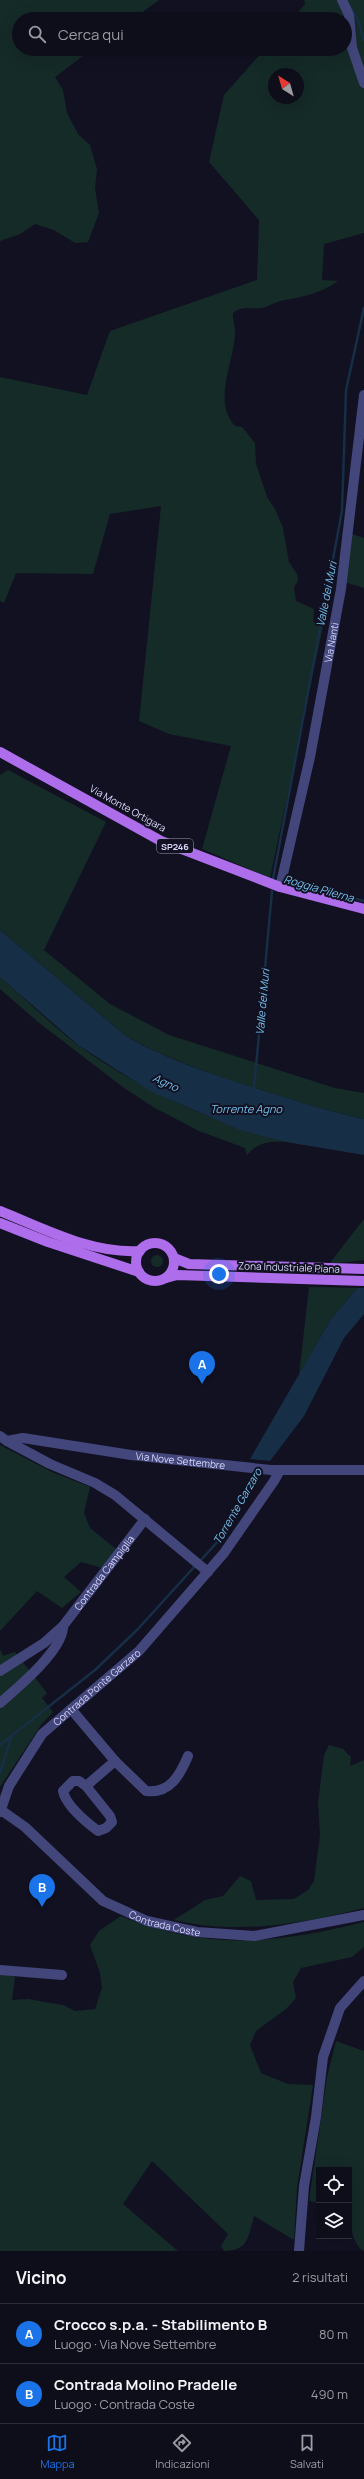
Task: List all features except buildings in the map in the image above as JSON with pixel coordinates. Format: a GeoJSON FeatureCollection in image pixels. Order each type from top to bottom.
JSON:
{"type":"FeatureCollection","features":[{"type":"Feature","properties":{"kind":"main road","name":"Via Monte Ortigara"},"geometry":{"type":"LineString","coordinates":[[0,752],[161,841],[280,887],[364,909]]}},
{"type":"Feature","properties":{"kind":"main road"},"geometry":{"type":"LineString","coordinates":[[0,1211],[85,1245],[120,1252],[140,1251]]}},
{"type":"Feature","properties":{"kind":"main road"},"geometry":{"type":"LineString","coordinates":[[0,1223],[48,1242],[138,1272],[148,1280],[161,1281],[166,1278],[173,1269],[174,1258],[169,1249],[158,1244],[148,1245],[140,1251],[136,1261],[138,1272]]}},
{"type":"Feature","properties":{"kind":"main road","name":"Zona Industriale Piana"},"geometry":{"type":"LineString","coordinates":[[174,1258],[189,1264],[364,1269]]}},
{"type":"Feature","properties":{"kind":"main road","name":"Zona Industriale Piana"},"geometry":{"type":"LineString","coordinates":[[166,1278],[177,1275],[364,1281]]}},
{"type":"Feature","properties":{"kind":"street"},"geometry":{"type":"LineString","coordinates":[[342,0],[348,12]]}},
{"type":"Feature","properties":{"kind":"street"},"geometry":{"type":"LineString","coordinates":[[352,48],[364,83]]}},
{"type":"Feature","properties":{"kind":"street","name":"Via Nanti"},"geometry":{"type":"LineString","coordinates":[[280,887],[310,757],[342,589],[364,395]]}},
{"type":"Feature","properties":{"kind":"street","name":"Via Nove Settembre"},"geometry":{"type":"LineString","coordinates":[[3,1439],[23,1438],[130,1455],[276,1470],[364,1470]]}},
{"type":"Feature","properties":{"kind":"street"},"geometry":{"type":"LineString","coordinates":[[3,1439],[50,1464],[96,1483],[115,1495],[208,1572]]}},
{"type":"Feature","properties":{"kind":"street","name":"Contrada Ponte Garzaro"},"geometry":{"type":"LineString","coordinates":[[0,1811],[9,1786],[42,1734],[139,1651],[208,1572],[245,1523],[276,1470]]}},
{"type":"Feature","properties":{"kind":"street","name":"Contrada Campiglia"},"geometry":{"type":"LineString","coordinates":[[0,1671],[39,1646],[63,1626],[145,1519]]}},
{"type":"Feature","properties":{"kind":"street","name":"Contrada Campiglia"},"geometry":{"type":"LineString","coordinates":[[0,1703],[41,1666],[62,1632],[63,1626]]}},
{"type":"Feature","properties":{"kind":"street"},"geometry":{"type":"LineString","coordinates":[[70,1709],[115,1761],[125,1769],[146,1791],[154,1792],[173,1784],[188,1756]]}},
{"type":"Feature","properties":{"kind":"street"},"geometry":{"type":"LineString","coordinates":[[86,1786],[115,1761]]}},
{"type":"Feature","properties":{"kind":"street"},"geometry":{"type":"LineString","coordinates":[[73,1781],[79,1781],[86,1786],[110,1816],[112,1822],[106,1828],[98,1831],[91,1826],[64,1796],[63,1790],[73,1781]]}},
{"type":"Feature","properties":{"kind":"street","name":"Contrada Coste"},"geometry":{"type":"LineString","coordinates":[[0,1811],[25,1827],[103,1900],[148,1921],[197,1932],[254,1936],[364,1915]]}},
{"type":"Feature","properties":{"kind":"street"},"geometry":{"type":"LineString","coordinates":[[0,1970],[62,1975]]}},
{"type":"Feature","properties":{"kind":"street"},"geometry":{"type":"LineString","coordinates":[[300,2251],[304,2186],[323,2057],[340,2008],[364,1981]]}},
{"type":"Feature","properties":{"kind":"green space"},"geometry":{"type":"Polygon","coordinates":[[[0,0],[159,0],[143,12],[12,12],[12,56],[83,56],[55,77],[63,90],[67,113],[78,134],[90,145],[97,169],[95,188],[99,213],[88,242],[75,243],[54,230],[35,224],[20,234],[0,241],[0,0]]]}},
{"type":"Feature","properties":{"kind":"green space"},"geometry":{"type":"Polygon","coordinates":[[[304,0],[364,0],[364,233],[324,244],[322,280],[338,281],[324,289],[310,294],[261,308],[245,308],[237,310],[233,313],[235,329],[234,345],[226,382],[225,405],[228,416],[235,426],[242,427],[255,443],[256,464],[267,497],[275,509],[283,528],[289,562],[297,574],[298,581],[294,587],[296,601],[314,609],[313,622],[324,622],[270,878],[202,849],[231,746],[169,734],[139,721],[161,506],[110,514],[93,574],[16,573],[4,603],[0,601],[0,377],[87,395],[110,331],[257,280],[259,220],[209,162],[224,95],[259,56],[352,56],[352,12],[298,12],[305,4],[304,0]]]}},
{"type":"Feature","properties":{"kind":"green space"},"geometry":{"type":"Polygon","coordinates":[[[347,532],[364,538],[364,588],[341,581],[347,532]]]}},
{"type":"Feature","properties":{"kind":"green space"},"geometry":{"type":"Polygon","coordinates":[[[8,770],[106,822],[44,950],[110,1004],[169,1035],[335,1088],[364,1093],[364,1119],[303,1103],[249,1086],[178,1061],[144,1046],[127,1037],[0,930],[0,775],[8,770]]]}},
{"type":"Feature","properties":{"kind":"green space"},"geometry":{"type":"Polygon","coordinates":[[[0,977],[78,1045],[126,1076],[178,1103],[204,1114],[231,1125],[286,1142],[264,1143],[255,1147],[247,1155],[245,1148],[199,1131],[155,1108],[124,1088],[38,1022],[0,989],[0,977]]]}},
{"type":"Feature","properties":{"kind":"green space"},"geometry":{"type":"Polygon","coordinates":[[[364,1219],[364,1260],[329,1264],[364,1219]]]}},
{"type":"Feature","properties":{"kind":"green space"},"geometry":{"type":"Polygon","coordinates":[[[159,1255],[162,1256],[162,1266],[155,1267],[152,1266],[151,1259],[152,1256],[159,1255]]]}},
{"type":"Feature","properties":{"kind":"green space"},"geometry":{"type":"Polygon","coordinates":[[[309,1287],[357,1288],[331,1319],[299,1375],[309,1287]]]}},
{"type":"Feature","properties":{"kind":"green space"},"geometry":{"type":"Polygon","coordinates":[[[0,1445],[52,1472],[90,1487],[84,1513],[90,1528],[121,1553],[106,1569],[81,1562],[64,1577],[81,1592],[62,1608],[37,1591],[0,1631],[0,1445]]]}},
{"type":"Feature","properties":{"kind":"green space"},"geometry":{"type":"Polygon","coordinates":[[[0,1649],[3,1656],[15,1652],[47,1693],[42,1698],[53,1712],[41,1725],[0,1787],[0,1649]]]}},
{"type":"Feature","properties":{"kind":"green space"},"geometry":{"type":"Polygon","coordinates":[[[329,1745],[343,1749],[351,1757],[350,1766],[364,1760],[364,1908],[317,1919],[270,1926],[222,1927],[174,1920],[205,1900],[223,1896],[240,1876],[251,1881],[256,1900],[294,1899],[308,1890],[314,1881],[320,1835],[318,1803],[324,1755],[329,1745]]]}},
{"type":"Feature","properties":{"kind":"green space"},"geometry":{"type":"Polygon","coordinates":[[[121,1916],[183,1935],[212,1939],[242,1940],[271,1939],[301,1935],[364,1922],[364,1947],[352,1957],[301,1968],[293,1982],[296,1998],[286,2009],[256,2031],[250,2045],[261,2073],[288,2084],[313,2085],[297,2188],[294,2240],[254,2216],[248,2236],[243,2245],[232,2250],[224,2251],[221,2246],[228,2234],[152,2161],[123,2204],[178,2251],[0,2251],[0,1973],[15,1977],[12,2000],[28,1999],[63,2005],[75,2011],[95,2009],[102,1988],[100,1973],[90,1945],[99,1931],[121,1916]]]}},
{"type":"Feature","properties":{"kind":"green space"},"geometry":{"type":"Polygon","coordinates":[[[336,2041],[364,2051],[364,2251],[358,2245],[352,2230],[352,2167],[316,2167],[316,2202],[309,2201],[327,2077],[336,2041]]]}},
{"type":"Feature","properties":{"kind":"water","name":"Torrente Agno"},"geometry":{"type":"Polygon","coordinates":[[[0,930],[127,1037],[143,1046],[177,1061],[229,1080],[314,1106],[364,1119],[364,1155],[286,1142],[240,1130],[150,1091],[78,1045],[0,977],[0,930]]]}},
{"type":"Feature","properties":{"kind":"water"},"geometry":{"type":"Polygon","coordinates":[[[357,1288],[364,1288],[364,1314],[344,1338],[304,1416],[270,1461],[250,1459],[331,1319],[357,1288]]]}},
{"type":"Feature","properties":{"kind":"waterway"},"geometry":{"type":"LineString","coordinates":[[349,4],[358,20],[364,40]]}},
{"type":"Feature","properties":{"kind":"waterway","name":"Valle dei Muri"},"geometry":{"type":"LineString","coordinates":[[273,879],[342,511],[346,390],[364,308]]}},
{"type":"Feature","properties":{"kind":"waterway","name":"Roggia Pilerna"},"geometry":{"type":"LineString","coordinates":[[285,878],[364,901]]}},
{"type":"Feature","properties":{"kind":"waterway","name":"Valle dei Muri"},"geometry":{"type":"LineString","coordinates":[[254,1089],[272,891]]}},
{"type":"Feature","properties":{"kind":"waterway","name":"Torrente Garzaro"},"geometry":{"type":"LineString","coordinates":[[200,1561],[221,1538],[255,1471]]}},
{"type":"Feature","properties":{"kind":"waterway","name":"Torrente Garzaro"},"geometry":{"type":"LineString","coordinates":[[0,1745],[95,1670],[137,1630],[196,1565]]}},
{"type":"Feature","properties":{"kind":"waterway"},"geometry":{"type":"LineString","coordinates":[[0,1773],[12,1735]]}},
{"type":"Feature","properties":{"kind":"place","name":"Crocco s.p.a. - Stabilimento B"},"geometry":{"type":"Point","coordinates":[202,1384]}},
{"type":"Feature","properties":{"kind":"place","name":"Contrada Molino Pradelle"},"geometry":{"type":"Point","coordinates":[42,1907]}},
{"type":"Feature","properties":{"kind":"water label","name":"Agno"},"geometry":{"type":"Point","coordinates":[166,1082]}}]}
